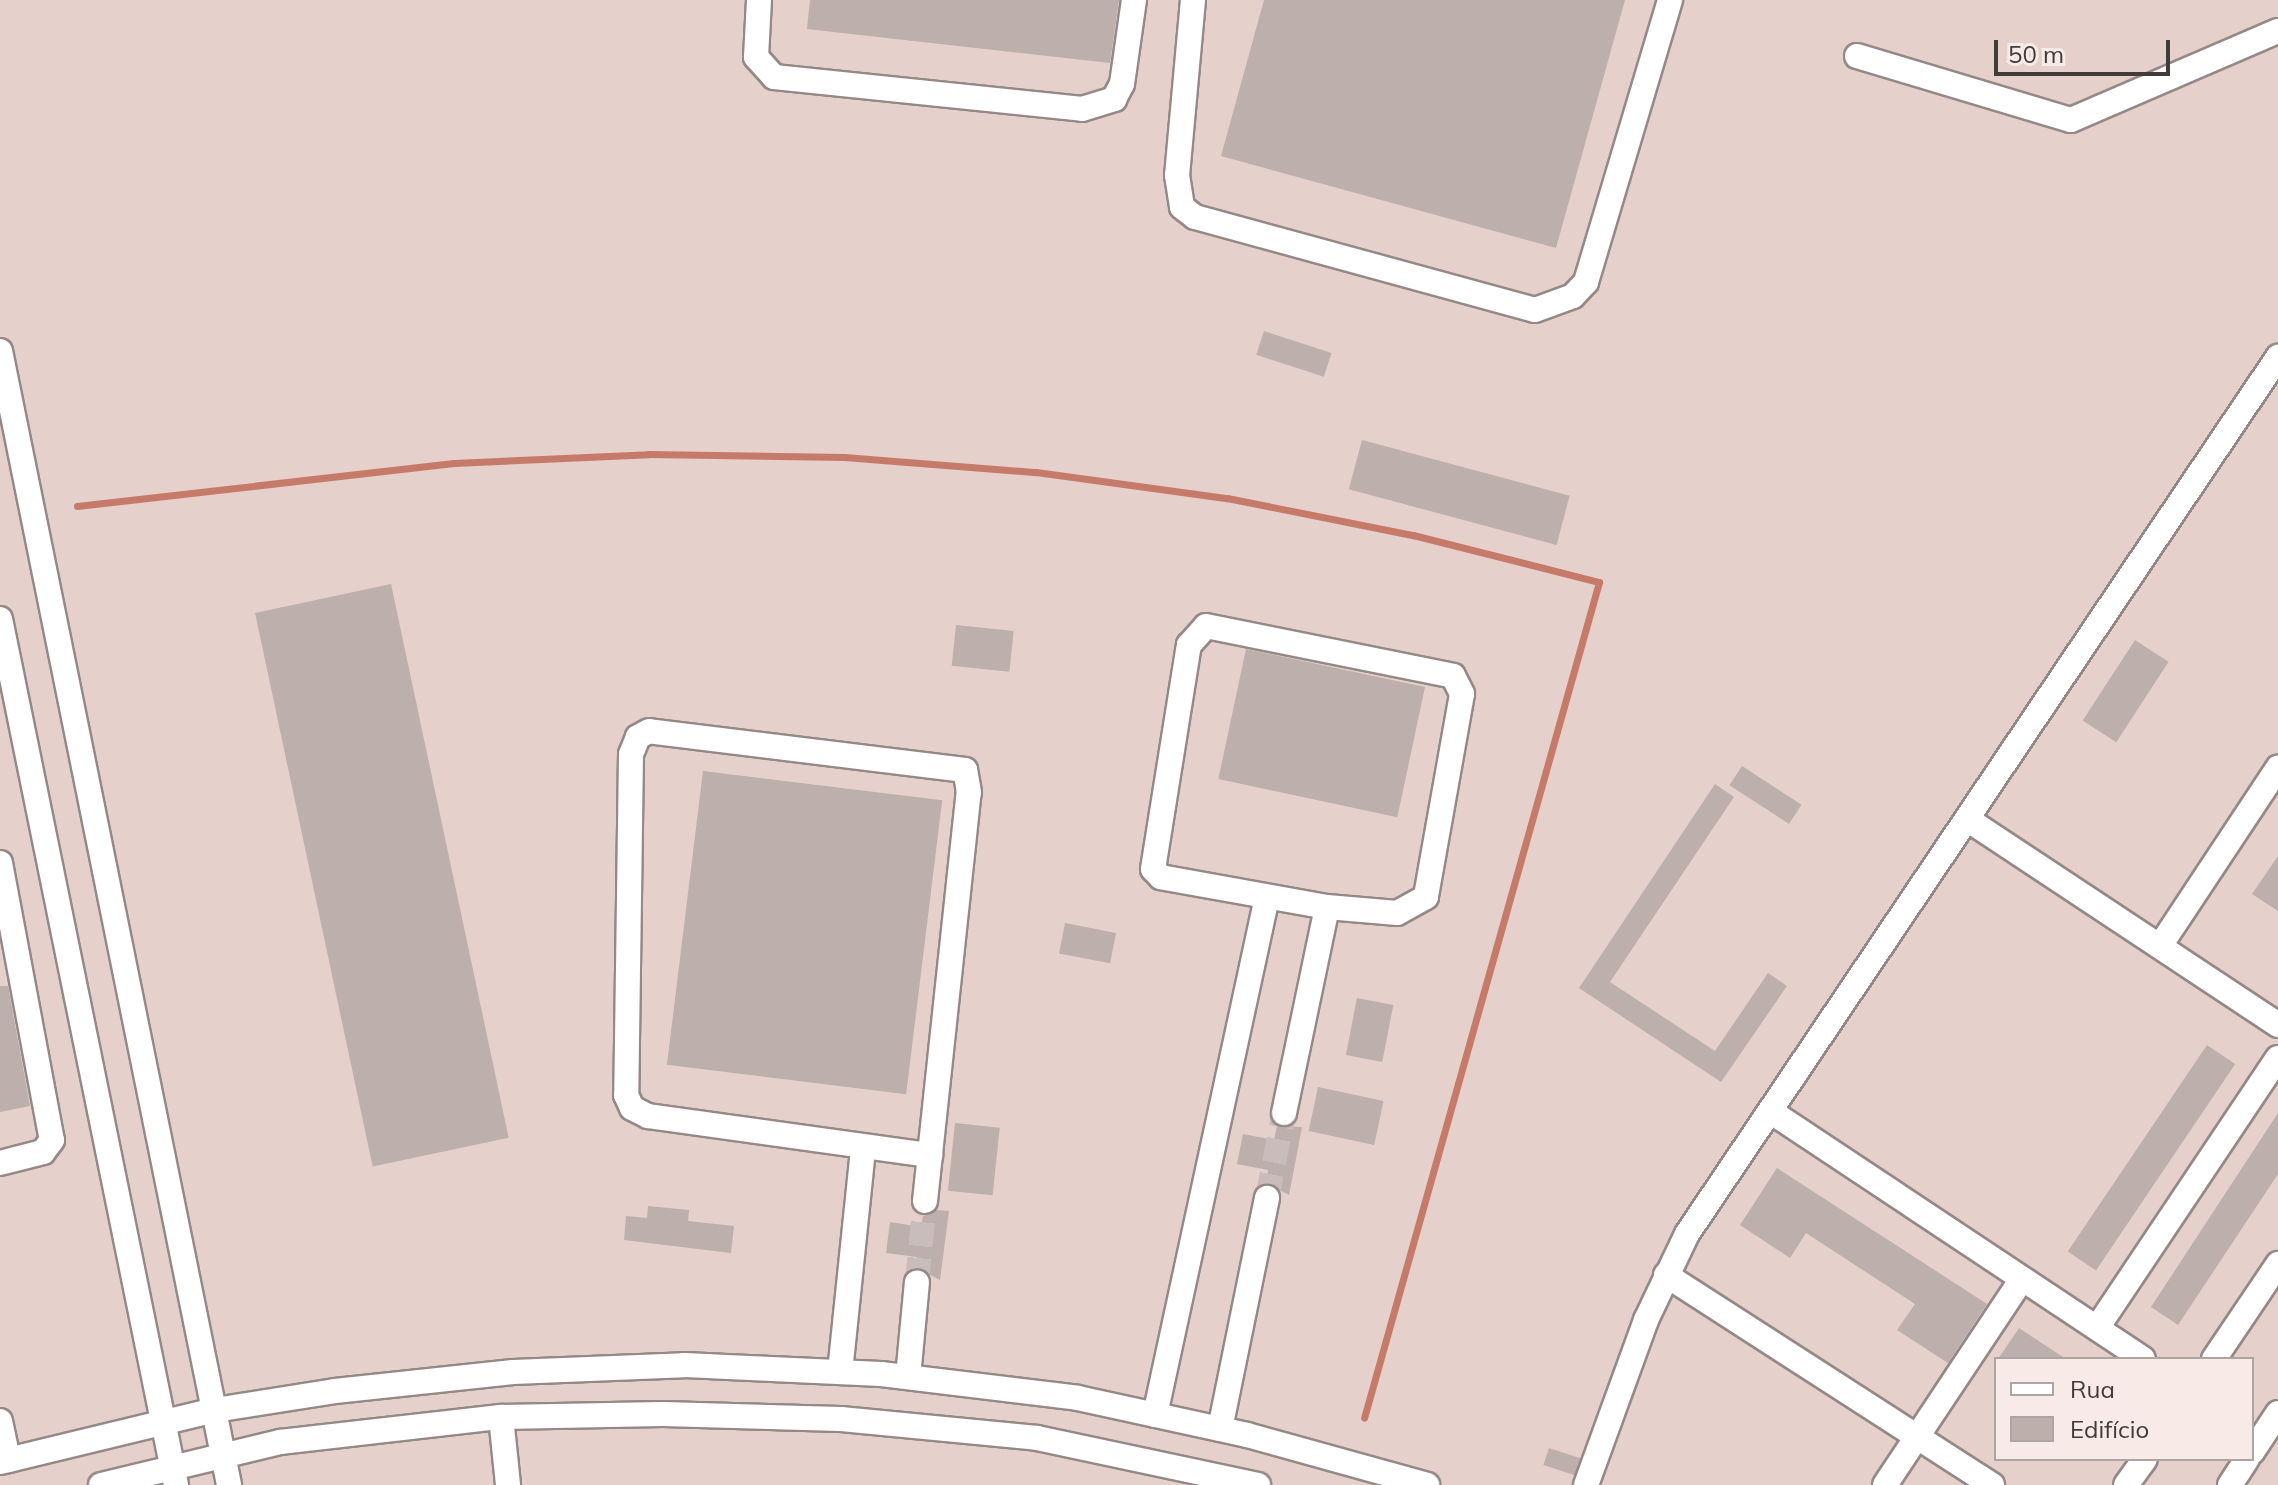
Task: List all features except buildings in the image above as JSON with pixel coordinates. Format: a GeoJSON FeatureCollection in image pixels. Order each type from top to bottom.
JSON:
{"type":"FeatureCollection","features":[{"type":"Feature","properties":{"kind":"street"},"geometry":{"type":"LineString","coordinates":[[759,0],[756,57],[774,77],[1082,109],[1114,99],[1122,84],[1134,0]]}},
{"type":"Feature","properties":{"kind":"street"},"geometry":{"type":"LineString","coordinates":[[1193,0],[1177,175],[1182,207],[1195,217],[1535,310],[1573,296],[1586,282],[1670,0]]}},
{"type":"Feature","properties":{"kind":"street"},"geometry":{"type":"LineString","coordinates":[[1857,56],[2071,120],[2278,31]]}},
{"type":"Feature","properties":{"kind":"street"},"geometry":{"type":"LineString","coordinates":[[0,351],[229,1485]]}},
{"type":"Feature","properties":{"kind":"street"},"geometry":{"type":"LineString","coordinates":[[1586,1485],[1666,1275],[1687,1234],[1773,1113],[2278,357]]}},
{"type":"Feature","properties":{"kind":"street"},"geometry":{"type":"LineString","coordinates":[[0,619],[174,1476]]}},
{"type":"Feature","properties":{"kind":"street"},"geometry":{"type":"LineString","coordinates":[[1206,626],[1453,676],[1460,686],[1426,897],[1397,913],[1327,907],[1267,897],[1161,877],[1153,869],[1189,645],[1206,626]]}},
{"type":"Feature","properties":{"kind":"street"},"geometry":{"type":"LineString","coordinates":[[925,1201],[930,1155],[969,792],[965,770],[649,731],[633,743],[631,754],[626,1095],[632,1108],[648,1116],[930,1155]]}},
{"type":"Feature","properties":{"kind":"street"},"geometry":{"type":"LineString","coordinates":[[2160,946],[2278,768]]}},
{"type":"Feature","properties":{"kind":"street"},"geometry":{"type":"LineString","coordinates":[[1967,819],[2278,1025]]}},
{"type":"Feature","properties":{"kind":"street"},"geometry":{"type":"LineString","coordinates":[[0,863],[52,1140],[43,1152],[0,1163]]}},
{"type":"Feature","properties":{"kind":"street"},"geometry":{"type":"LineString","coordinates":[[1155,1415],[1267,897]]}},
{"type":"Feature","properties":{"kind":"street"},"geometry":{"type":"LineString","coordinates":[[1284,1113],[1327,907]]}},
{"type":"Feature","properties":{"kind":"street"},"geometry":{"type":"LineString","coordinates":[[2097,1328],[2278,1058]]}},
{"type":"Feature","properties":{"kind":"street"},"geometry":{"type":"LineString","coordinates":[[1773,1113],[2140,1357]]}},
{"type":"Feature","properties":{"kind":"street"},"geometry":{"type":"LineString","coordinates":[[840,1372],[863,1148]]}},
{"type":"Feature","properties":{"kind":"street"},"geometry":{"type":"LineString","coordinates":[[1220,1429],[1267,1198]]}},
{"type":"Feature","properties":{"kind":"street"},"geometry":{"type":"LineString","coordinates":[[2215,1357],[2278,1264]]}},
{"type":"Feature","properties":{"kind":"street"},"geometry":{"type":"LineString","coordinates":[[1666,1275],[1992,1485]]}},
{"type":"Feature","properties":{"kind":"street"},"geometry":{"type":"LineString","coordinates":[[1885,1485],[2022,1279]]}},
{"type":"Feature","properties":{"kind":"street"},"geometry":{"type":"LineString","coordinates":[[908,1377],[917,1282]]}},
{"type":"Feature","properties":{"kind":"street"},"geometry":{"type":"LineString","coordinates":[[0,1421],[4,1461],[215,1410],[513,1372],[684,1365],[908,1377],[1155,1415],[1220,1429],[1427,1485]]}},
{"type":"Feature","properties":{"kind":"street"},"geometry":{"type":"LineString","coordinates":[[2254,1449],[2278,1413]]}},
{"type":"Feature","properties":{"kind":"street"},"geometry":{"type":"LineString","coordinates":[[501,1417],[508,1485]]}},
{"type":"Feature","properties":{"kind":"street"},"geometry":{"type":"LineString","coordinates":[[101,1485],[174,1476],[223,1454],[501,1417],[841,1419],[1037,1438],[1258,1485]]}},
{"type":"Feature","properties":{"kind":"street"},"geometry":{"type":"LineString","coordinates":[[2126,1485],[2144,1461]]}},
{"type":"Feature","properties":{"kind":"street"},"geometry":{"type":"LineString","coordinates":[[2230,1485],[2246,1461]]}},
{"type":"Feature","properties":{"kind":"shaded area"},"geometry":{"type":"Polygon","coordinates":[[[0,0],[2278,0],[2278,1485],[0,1485],[0,0]]]}},
{"type":"Feature","properties":{"kind":"waterway"},"geometry":{"type":"LineString","coordinates":[[77,506],[454,463],[649,454],[844,457],[1036,472],[1227,498],[1413,535],[1599,582],[1364,1418]]}},
{"type":"Feature","properties":{"kind":"tunnel"},"geometry":{"type":"LineString","coordinates":[[1267,1198],[1284,1113]]}},
{"type":"Feature","properties":{"kind":"tunnel"},"geometry":{"type":"LineString","coordinates":[[917,1282],[925,1201]]}}]}
